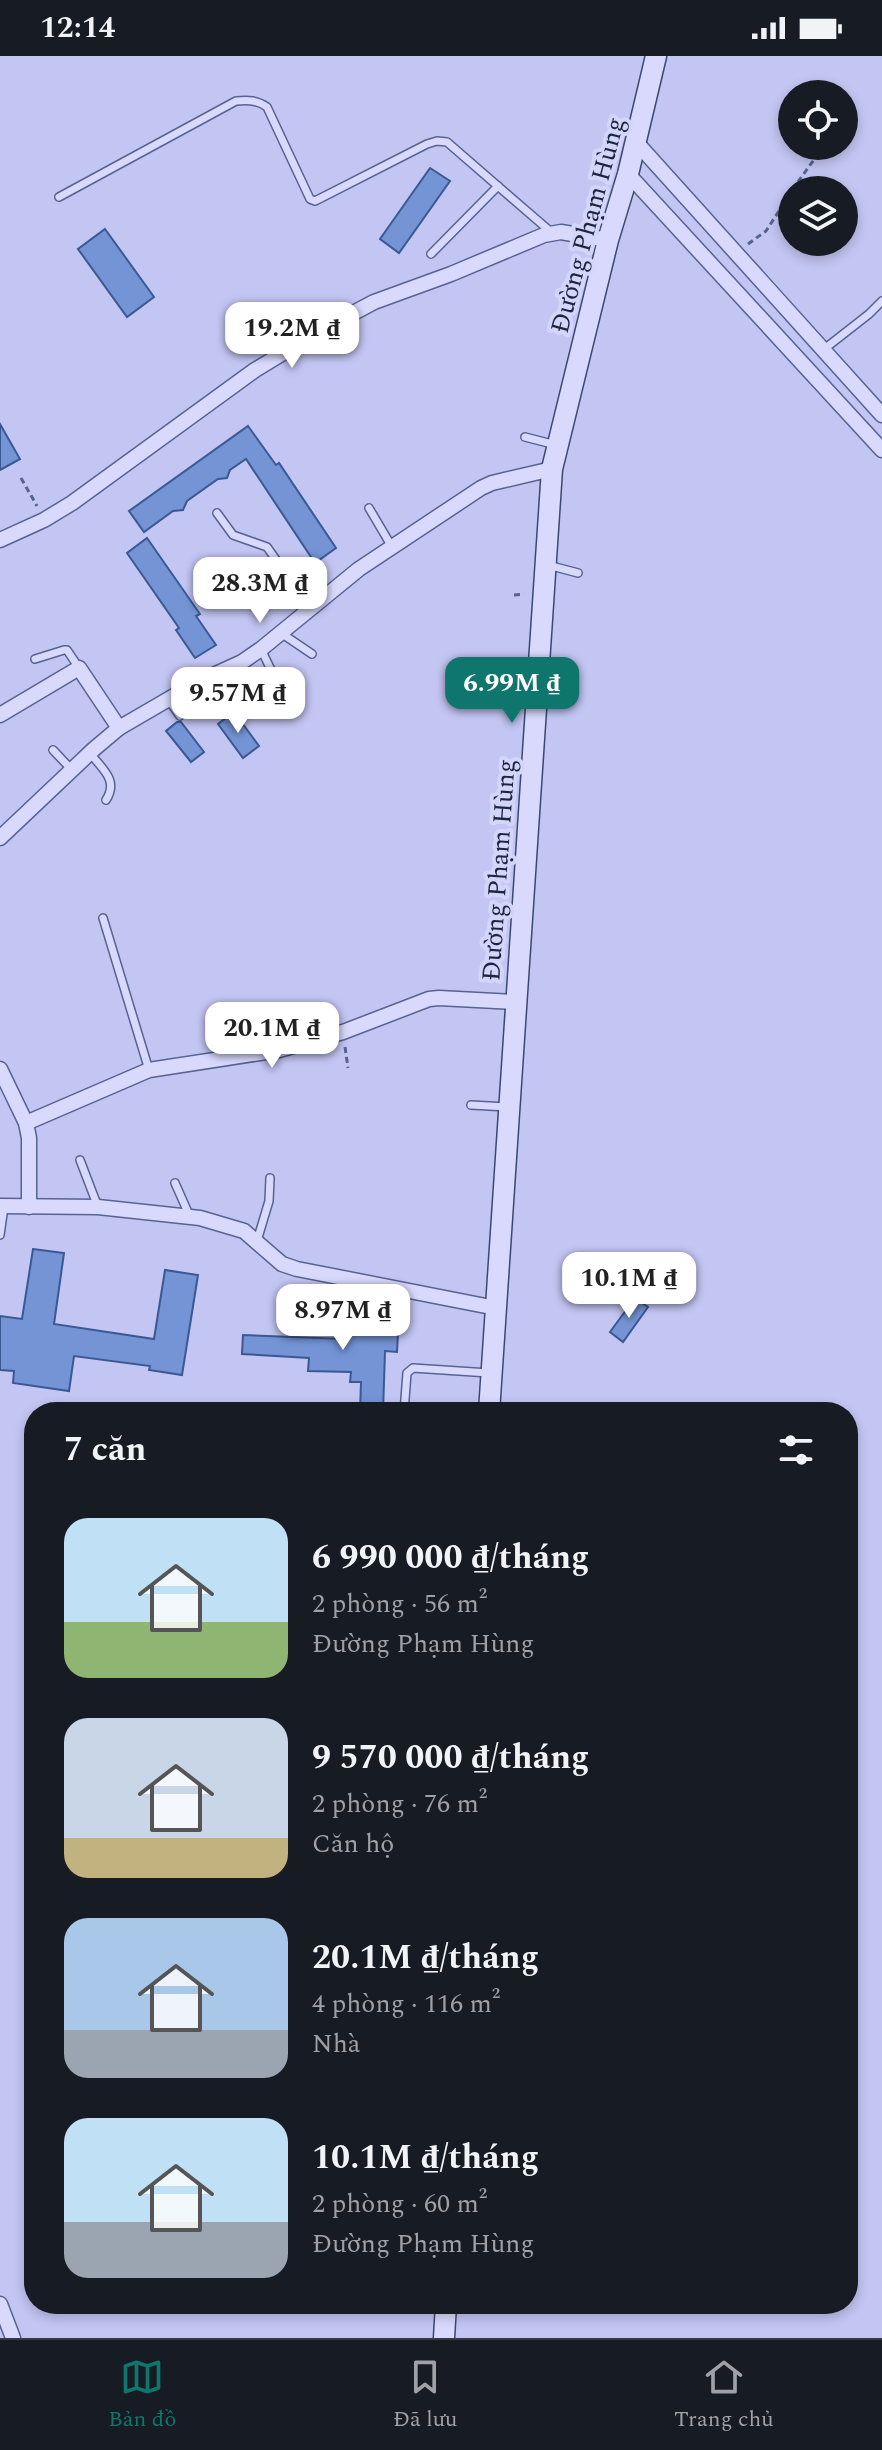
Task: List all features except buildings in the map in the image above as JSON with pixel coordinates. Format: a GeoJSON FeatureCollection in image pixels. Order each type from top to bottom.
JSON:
{"type":"FeatureCollection","features":[{"type":"Feature","properties":{"kind":"main road","name":"Đường Phạm Hùng"},"geometry":{"type":"LineString","coordinates":[[490,1402],[552,469],[656,56]]}},
{"type":"Feature","properties":{"kind":"main road"},"geometry":{"type":"LineString","coordinates":[[444,2338],[445,2314]]}},
{"type":"Feature","properties":{"kind":"street"},"geometry":{"type":"LineString","coordinates":[[636,142],[882,415]]}},
{"type":"Feature","properties":{"kind":"street"},"geometry":{"type":"LineString","coordinates":[[628,174],[882,450]]}},
{"type":"Feature","properties":{"kind":"street"},"geometry":{"type":"LineString","coordinates":[[1,537],[44,520],[96,486],[255,370],[316,333],[391,295],[544,235],[561,232],[608,240]]}},
{"type":"Feature","properties":{"kind":"street"},"geometry":{"type":"LineString","coordinates":[[723,278],[738,255]]}},
{"type":"Feature","properties":{"kind":"street"},"geometry":{"type":"LineString","coordinates":[[782,342],[800,325]]}},
{"type":"Feature","properties":{"kind":"street"},"geometry":{"type":"LineString","coordinates":[[0,838],[119,728],[198,682],[242,662],[359,569],[492,483],[552,469]]}},
{"type":"Feature","properties":{"kind":"street"},"geometry":{"type":"LineString","coordinates":[[0,715],[79,668],[119,728]]}},
{"type":"Feature","properties":{"kind":"street"},"geometry":{"type":"LineString","coordinates":[[26,1123],[149,1070],[258,1054],[343,1032],[429,999],[515,1002]]}},
{"type":"Feature","properties":{"kind":"street"},"geometry":{"type":"LineString","coordinates":[[2,1077],[26,1123],[29,1138],[29,1207]]}},
{"type":"Feature","properties":{"kind":"street"},"geometry":{"type":"LineString","coordinates":[[2,1207],[98,1207],[226,1224],[244,1231],[282,1264],[297,1269],[496,1308]]}},
{"type":"Feature","properties":{"kind":"street"},"geometry":{"type":"LineString","coordinates":[[0,2304],[13,2338]]}},
{"type":"Feature","properties":{"kind":"lane"},"geometry":{"type":"LineString","coordinates":[[59,197],[236,101],[250,100],[267,107],[310,199],[315,201],[427,144],[447,142],[552,234]]}},
{"type":"Feature","properties":{"kind":"lane"},"geometry":{"type":"LineString","coordinates":[[431,254],[498,186]]}},
{"type":"Feature","properties":{"kind":"lane"},"geometry":{"type":"LineString","coordinates":[[823,350],[882,301]]}},
{"type":"Feature","properties":{"kind":"lane"},"geometry":{"type":"LineString","coordinates":[[525,437],[558,445]]}},
{"type":"Feature","properties":{"kind":"lane"},"geometry":{"type":"LineString","coordinates":[[369,508],[392,547]]}},
{"type":"Feature","properties":{"kind":"lane"},"geometry":{"type":"LineString","coordinates":[[217,513],[233,535],[267,547],[310,608]]}},
{"type":"Feature","properties":{"kind":"lane"},"geometry":{"type":"LineString","coordinates":[[546,565],[578,573]]}},
{"type":"Feature","properties":{"kind":"lane"},"geometry":{"type":"LineString","coordinates":[[280,632],[312,654]]}},
{"type":"Feature","properties":{"kind":"lane"},"geometry":{"type":"LineString","coordinates":[[261,649],[271,670]]}},
{"type":"Feature","properties":{"kind":"lane"},"geometry":{"type":"LineString","coordinates":[[35,659],[67,650],[79,668]]}},
{"type":"Feature","properties":{"kind":"lane"},"geometry":{"type":"LineString","coordinates":[[168,699],[180,716]]}},
{"type":"Feature","properties":{"kind":"lane"},"geometry":{"type":"LineString","coordinates":[[53,750],[72,770]]}},
{"type":"Feature","properties":{"kind":"lane"},"geometry":{"type":"LineString","coordinates":[[90,753],[112,783],[113,790],[106,800]]}},
{"type":"Feature","properties":{"kind":"lane"},"geometry":{"type":"LineString","coordinates":[[103,918],[149,1070]]}},
{"type":"Feature","properties":{"kind":"lane"},"geometry":{"type":"LineString","coordinates":[[244,1007],[258,1054]]}},
{"type":"Feature","properties":{"kind":"lane"},"geometry":{"type":"LineString","coordinates":[[471,1105],[509,1108]]}},
{"type":"Feature","properties":{"kind":"lane"},"geometry":{"type":"LineString","coordinates":[[80,1160],[98,1207]]}},
{"type":"Feature","properties":{"kind":"lane"},"geometry":{"type":"LineString","coordinates":[[256,1243],[269,1201],[270,1178]]}},
{"type":"Feature","properties":{"kind":"lane"},"geometry":{"type":"LineString","coordinates":[[175,1183],[190,1217]]}},
{"type":"Feature","properties":{"kind":"lane"},"geometry":{"type":"LineString","coordinates":[[0,1235],[2,1207]]}},
{"type":"Feature","properties":{"kind":"lane"},"geometry":{"type":"LineString","coordinates":[[338,1296],[342,1278]]}},
{"type":"Feature","properties":{"kind":"lane"},"geometry":{"type":"LineString","coordinates":[[405,1402],[407,1373],[413,1368],[491,1373]]}},
{"type":"Feature","properties":{"kind":"path"},"geometry":{"type":"LineString","coordinates":[[738,255],[760,238],[778,212]]}},
{"type":"Feature","properties":{"kind":"path"},"geometry":{"type":"LineString","coordinates":[[21,478],[44,520]]}},
{"type":"Feature","properties":{"kind":"path"},"geometry":{"type":"LineString","coordinates":[[343,1032],[348,1068]]}}]}
